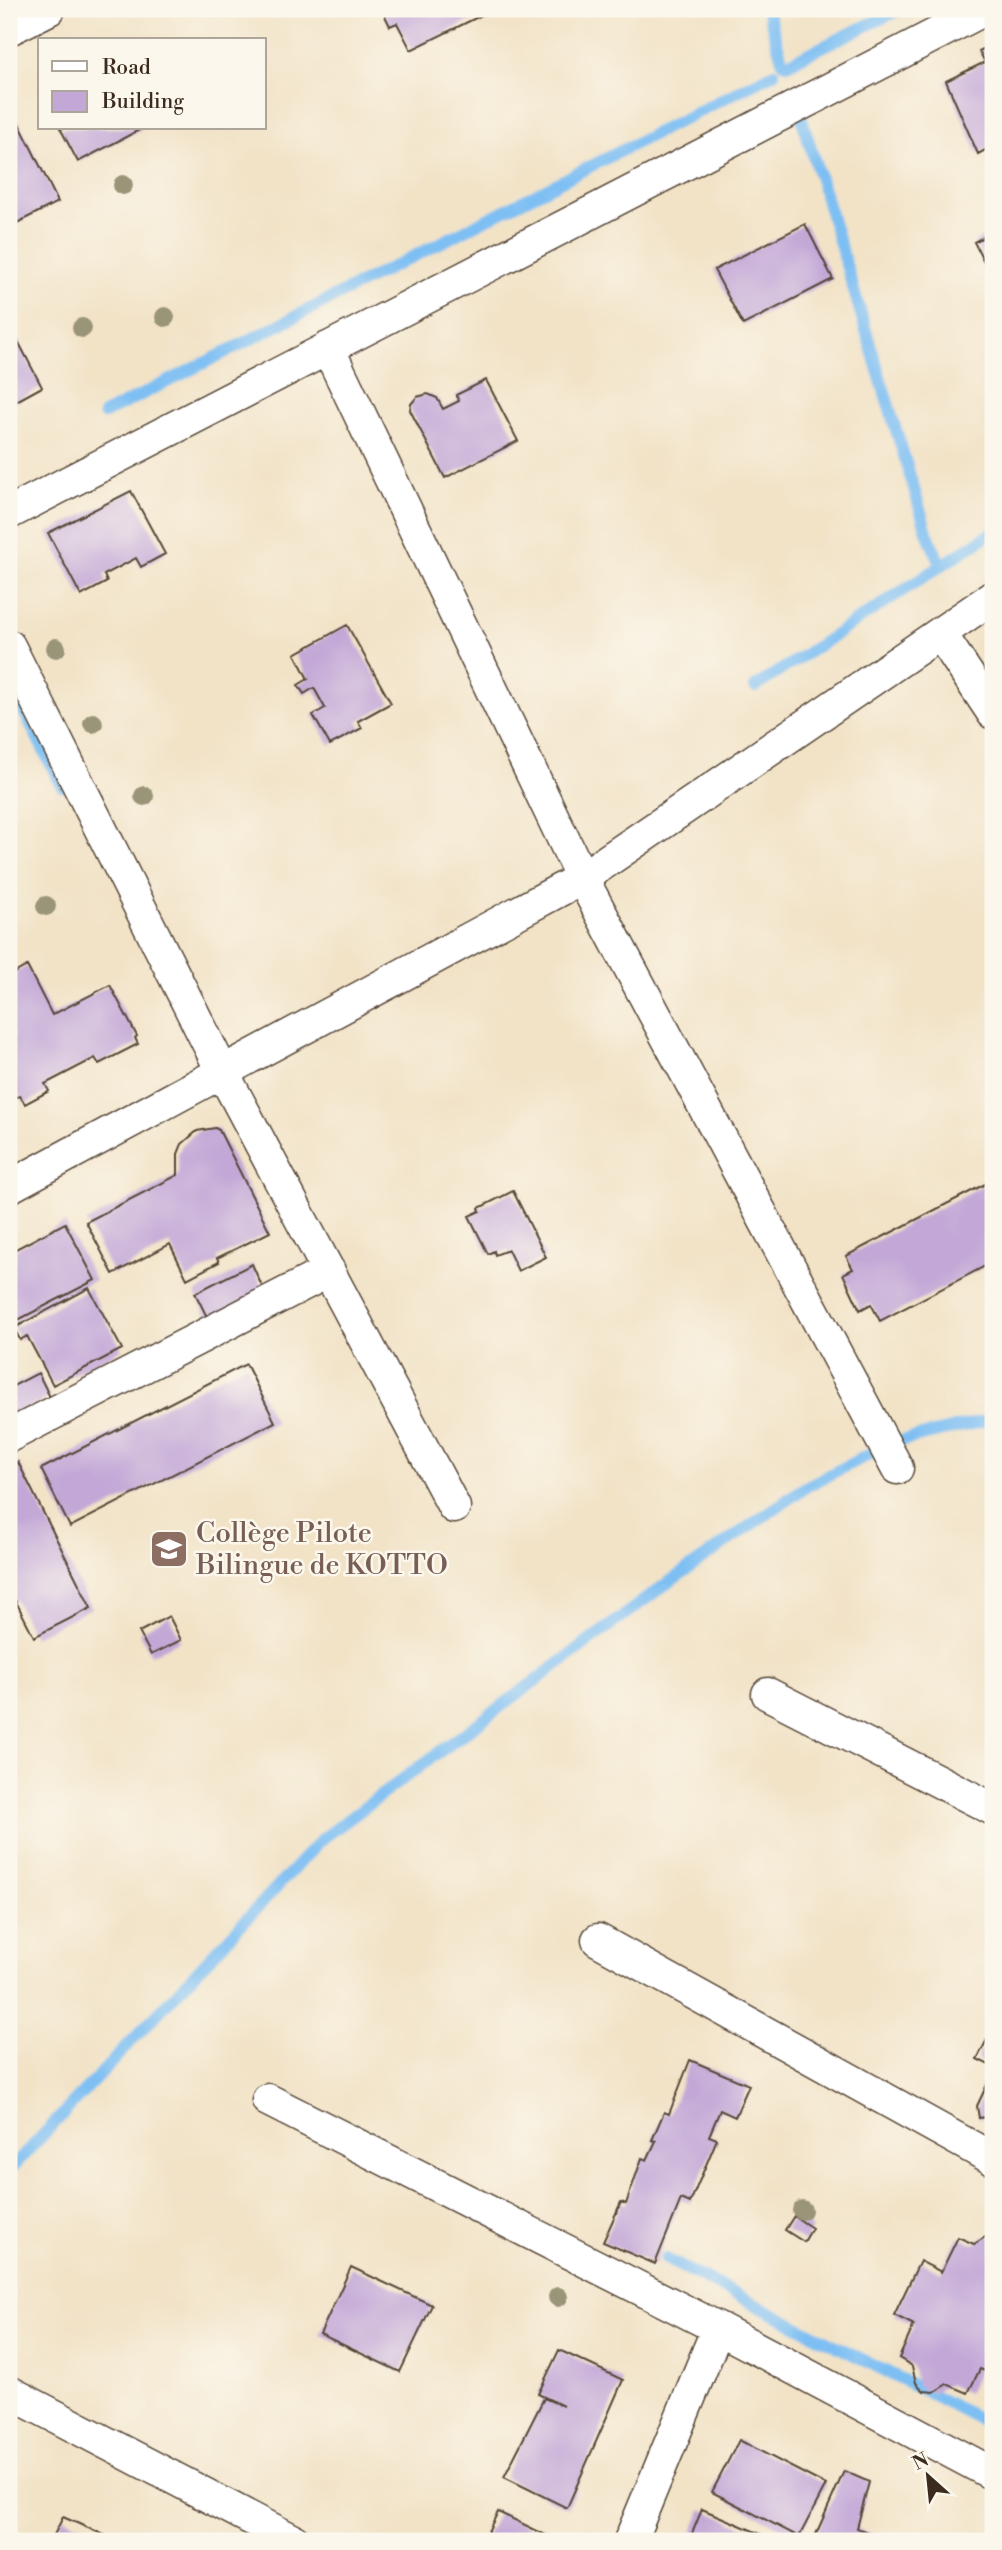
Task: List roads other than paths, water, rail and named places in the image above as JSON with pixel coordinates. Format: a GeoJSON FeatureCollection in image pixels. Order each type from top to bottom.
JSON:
{"type":"FeatureCollection","features":[{"type":"Feature","properties":{"kind":"street"},"geometry":{"type":"LineString","coordinates":[[9,29],[49,9]]}},
{"type":"Feature","properties":{"kind":"street"},"geometry":{"type":"LineString","coordinates":[[9,513],[985,9]]}},
{"type":"Feature","properties":{"kind":"street"},"geometry":{"type":"LineString","coordinates":[[328,348],[582,877],[897,1468]]}},
{"type":"Feature","properties":{"kind":"street"},"geometry":{"type":"LineString","coordinates":[[9,1187],[582,877],[993,597]]}},
{"type":"Feature","properties":{"kind":"street"},"geometry":{"type":"LineString","coordinates":[[940,633],[993,713]]}},
{"type":"Feature","properties":{"kind":"street"},"geometry":{"type":"LineString","coordinates":[[9,646],[222,1071],[454,1507]]}},
{"type":"Feature","properties":{"kind":"street"},"geometry":{"type":"LineString","coordinates":[[9,1436],[329,1271]]}},
{"type":"Feature","properties":{"kind":"street"},"geometry":{"type":"LineString","coordinates":[[768,1694],[993,1810]]}},
{"type":"Feature","properties":{"kind":"street"},"geometry":{"type":"LineString","coordinates":[[598,1940],[993,2159]]}},
{"type":"Feature","properties":{"kind":"street"},"geometry":{"type":"LineString","coordinates":[[268,2100],[718,2328],[993,2474]]}},
{"type":"Feature","properties":{"kind":"street"},"geometry":{"type":"LineString","coordinates":[[630,2541],[718,2328]]}},
{"type":"Feature","properties":{"kind":"street"},"geometry":{"type":"LineString","coordinates":[[9,2392],[294,2541]]}},
{"type":"Feature","properties":{"kind":"waterway"},"geometry":{"type":"LineString","coordinates":[[767,9],[783,63]]}},
{"type":"Feature","properties":{"kind":"waterway"},"geometry":{"type":"LineString","coordinates":[[787,64],[901,9]]}},
{"type":"Feature","properties":{"kind":"waterway"},"geometry":{"type":"LineString","coordinates":[[104,414],[774,73]]}},
{"type":"Feature","properties":{"kind":"waterway"},"geometry":{"type":"LineString","coordinates":[[801,116],[927,532],[941,566]]}},
{"type":"Feature","properties":{"kind":"waterway"},"geometry":{"type":"LineString","coordinates":[[755,687],[993,532]]}},
{"type":"Feature","properties":{"kind":"waterway"},"geometry":{"type":"LineString","coordinates":[[22,708],[62,786]]}},
{"type":"Feature","properties":{"kind":"waterway"},"geometry":{"type":"LineString","coordinates":[[9,2171],[322,1839],[662,1587],[807,1486],[892,1443],[993,1419]]}},
{"type":"Feature","properties":{"kind":"waterway"},"geometry":{"type":"LineString","coordinates":[[666,2259],[993,2426]]}},
{"type":"Feature","properties":{"kind":"place","name":"Collège Pilote Bilingue de KOTTO"},"geometry":{"type":"Point","coordinates":[169,1549]}}]}
